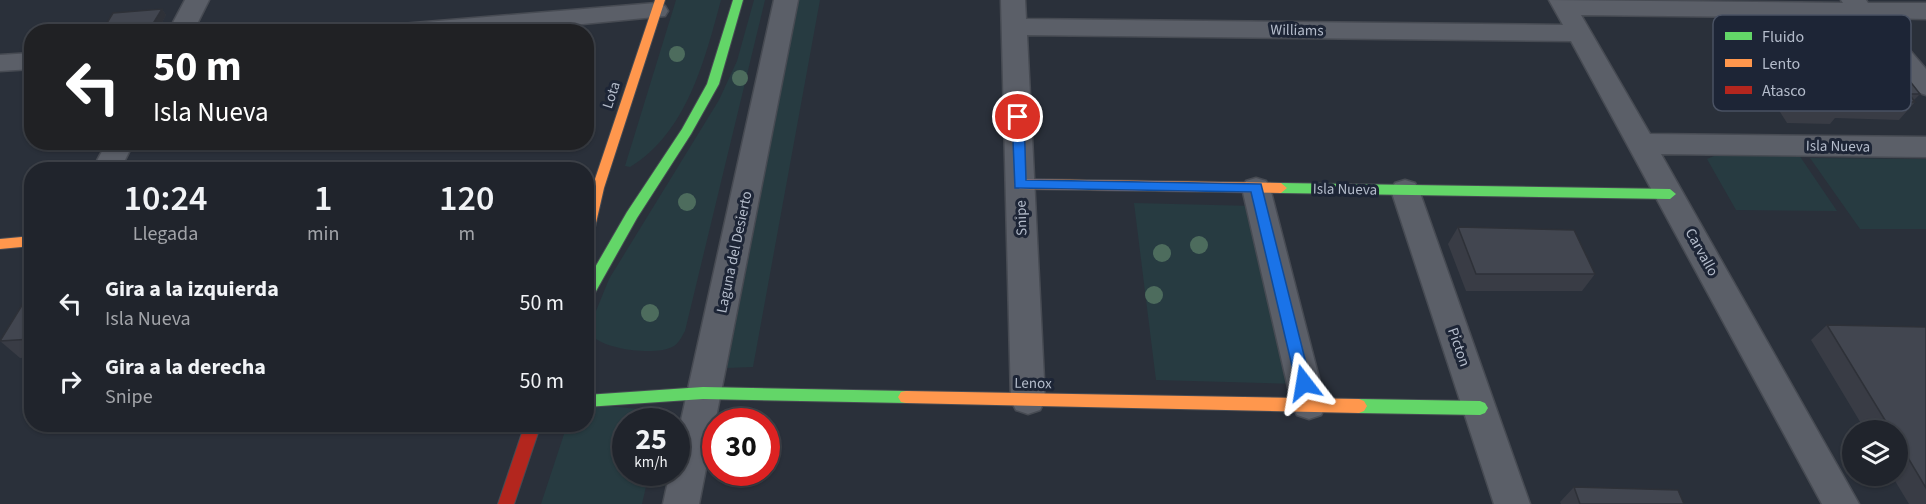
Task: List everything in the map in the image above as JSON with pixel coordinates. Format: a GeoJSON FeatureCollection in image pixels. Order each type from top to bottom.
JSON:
{"type":"FeatureCollection","features":[{"type":"Feature","properties":{"kind":"street"},"geometry":{"type":"LineString","coordinates":[[184,24],[197,0]]}},
{"type":"Feature","properties":{"kind":"street"},"geometry":{"type":"LineString","coordinates":[[594,282],[632,215],[687,131],[713,84],[738,0]]}},
{"type":"Feature","properties":{"kind":"street","name":"Laguna del Desierto"},"geometry":{"type":"LineString","coordinates":[[681,504],[786,0]]}},
{"type":"Feature","properties":{"kind":"street"},"geometry":{"type":"LineString","coordinates":[[1563,4],[1857,5],[1926,11]]}},
{"type":"Feature","properties":{"kind":"street","name":"Carvallo"},"geometry":{"type":"LineString","coordinates":[[1563,4],[1841,504]]}},
{"type":"Feature","properties":{"kind":"street"},"geometry":{"type":"LineString","coordinates":[[481,24],[658,6]]}},
{"type":"Feature","properties":{"kind":"street","name":"Lota"},"geometry":{"type":"LineString","coordinates":[[594,203],[658,6]]}},
{"type":"Feature","properties":{"kind":"street","name":"Williams"},"geometry":{"type":"LineString","coordinates":[[1014,13],[1580,33]]}},
{"type":"Feature","properties":{"kind":"street","name":"Snipe"},"geometry":{"type":"LineString","coordinates":[[1014,13],[1028,400]]}},
{"type":"Feature","properties":{"kind":"street"},"geometry":{"type":"LineString","coordinates":[[0,63],[24,62]]}},
{"type":"Feature","properties":{"kind":"street"},"geometry":{"type":"LineString","coordinates":[[1911,68],[1926,86]]}},
{"type":"Feature","properties":{"kind":"street","name":"Isla Nueva"},"geometry":{"type":"LineString","coordinates":[[1642,144],[1926,147]]}},
{"type":"Feature","properties":{"kind":"street"},"geometry":{"type":"LineString","coordinates":[[641,175],[666,162]]}},
{"type":"Feature","properties":{"kind":"street","name":"Isla Nueva"},"geometry":{"type":"LineString","coordinates":[[1020,184],[1670,194]]}},
{"type":"Feature","properties":{"kind":"street"},"geometry":{"type":"LineString","coordinates":[[1256,188],[1309,405]]}},
{"type":"Feature","properties":{"kind":"street","name":"Picton"},"geometry":{"type":"LineString","coordinates":[[1405,190],[1512,504]]}},
{"type":"Feature","properties":{"kind":"street"},"geometry":{"type":"LineString","coordinates":[[0,244],[24,242]]}},
{"type":"Feature","properties":{"kind":"street","name":"Lenox"},"geometry":{"type":"LineString","coordinates":[[594,400],[703,393],[1480,408]]}},
{"type":"Feature","properties":{"kind":"street"},"geometry":{"type":"LineString","coordinates":[[506,504],[530,432]]}},
{"type":"Feature","properties":{"kind":"shaded area"},"geometry":{"type":"Polygon","coordinates":[[[676,0],[721,0],[700,70],[680,115],[650,152],[630,167],[625,166],[676,0]]]}},
{"type":"Feature","properties":{"kind":"shaded area"},"geometry":{"type":"Polygon","coordinates":[[[754,0],[765,0],[685,331],[674,346],[657,351],[623,349],[603,343],[596,339],[594,316],[609,279],[719,100],[737,61],[754,0]]]}},
{"type":"Feature","properties":{"kind":"shaded area"},"geometry":{"type":"Polygon","coordinates":[[[799,0],[820,0],[753,367],[727,368],[799,0]]]}},
{"type":"Feature","properties":{"kind":"shaded area"},"geometry":{"type":"Polygon","coordinates":[[[1799,155],[1837,211],[1736,210],[1707,159],[1714,156],[1799,155]]]}},
{"type":"Feature","properties":{"kind":"shaded area"},"geometry":{"type":"Polygon","coordinates":[[[1810,158],[1926,159],[1926,229],[1860,229],[1810,158]]]}},
{"type":"Feature","properties":{"kind":"shaded area"},"geometry":{"type":"Polygon","coordinates":[[[1134,203],[1254,206],[1297,384],[1156,380],[1134,203]]]}},
{"type":"Feature","properties":{"kind":"shaded area"},"geometry":{"type":"Polygon","coordinates":[[[594,405],[628,408],[612,408],[612,486],[646,486],[642,504],[541,504],[565,432],[594,432],[594,405]]]}},
{"type":"Feature","properties":{"kind":"building"},"geometry":{"type":"Polygon","coordinates":[[[162,9],[153,24],[106,24],[113,13],[162,9]]]}},
{"type":"Feature","properties":{"kind":"building"},"geometry":{"type":"Polygon","coordinates":[[[1911,83],[1920,94],[1911,94],[1911,83]]]}},
{"type":"Feature","properties":{"kind":"building"},"geometry":{"type":"Polygon","coordinates":[[[1458,227],[1574,230],[1595,274],[1476,274],[1458,227]]]}},
{"type":"Feature","properties":{"kind":"building"},"geometry":{"type":"Polygon","coordinates":[[[24,302],[24,340],[0,341],[24,302]]]}},
{"type":"Feature","properties":{"kind":"building"},"geometry":{"type":"Polygon","coordinates":[[[1827,325],[1926,327],[1926,488],[1908,458],[1908,420],[1885,420],[1827,325]]]}},
{"type":"Feature","properties":{"kind":"building"},"geometry":{"type":"Polygon","coordinates":[[[1574,487],[1678,490],[1684,504],[1580,504],[1574,487]]]}},
{"type":"Feature","properties":{"kind":"traffic: fast"},"geometry":{"type":"LineString","coordinates":[[594,282],[632,215],[687,131],[713,84],[738,0]]}},
{"type":"Feature","properties":{"kind":"traffic: fast"},"geometry":{"type":"LineString","coordinates":[[1281,188],[1670,194]]}},
{"type":"Feature","properties":{"kind":"traffic: fast"},"geometry":{"type":"LineString","coordinates":[[594,400],[703,393],[906,397]]}},
{"type":"Feature","properties":{"kind":"traffic: fast"},"geometry":{"type":"LineString","coordinates":[[1359,406],[1480,408]]}},
{"type":"Feature","properties":{"kind":"traffic: slow"},"geometry":{"type":"LineString","coordinates":[[594,204],[660,0]]}},
{"type":"Feature","properties":{"kind":"traffic: slow"},"geometry":{"type":"LineString","coordinates":[[1020,184],[1281,188]]}},
{"type":"Feature","properties":{"kind":"traffic: slow"},"geometry":{"type":"LineString","coordinates":[[0,244],[24,242]]}},
{"type":"Feature","properties":{"kind":"traffic: slow"},"geometry":{"type":"LineString","coordinates":[[906,397],[1359,406]]}},
{"type":"Feature","properties":{"kind":"traffic: jam"},"geometry":{"type":"LineString","coordinates":[[506,504],[530,432]]}},
{"type":"Feature","properties":{"kind":"route"},"geometry":{"type":"LineString","coordinates":[[1018,117],[1020,184],[1256,188],[1304,383]]}}]}
